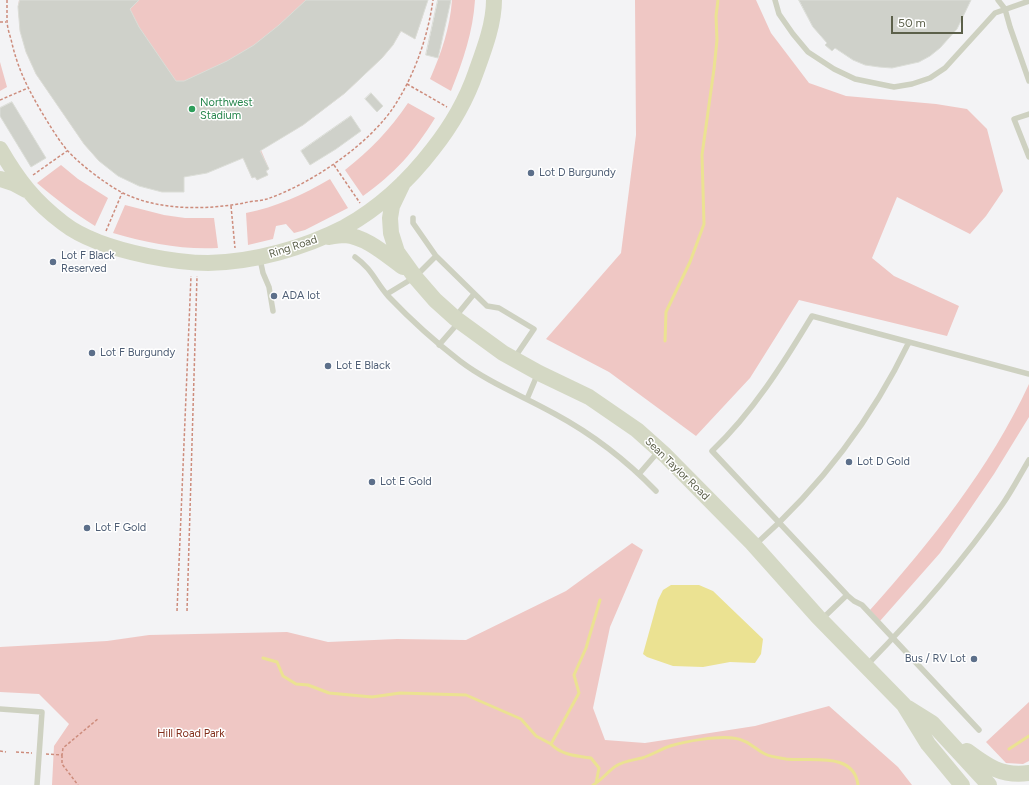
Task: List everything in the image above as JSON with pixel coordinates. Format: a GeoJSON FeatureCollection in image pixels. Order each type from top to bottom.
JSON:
{"type":"FeatureCollection","features":[{"type":"Feature","properties":{"kind":"main road","name":"Ring Road"},"geometry":{"type":"LineString","coordinates":[[0,149],[22,185],[29,185],[46,209],[65,224],[96,241],[130,253],[170,261],[208,263],[260,257],[281,252],[319,238],[345,226],[366,213],[403,183],[423,162],[448,129],[471,88],[486,45],[494,7],[494,0]]}},
{"type":"Feature","properties":{"kind":"main road"},"geometry":{"type":"LineString","coordinates":[[0,179],[13,183],[29,185]]}},
{"type":"Feature","properties":{"kind":"main road","name":"Sean Taylor Road"},"geometry":{"type":"LineString","coordinates":[[403,183],[392,206],[390,218],[391,233],[396,252],[435,300],[457,320],[503,353],[539,373],[589,397],[616,414],[660,450],[754,546],[865,666],[904,705],[932,723],[989,785]]}},
{"type":"Feature","properties":{"kind":"main road","name":"Sean Taylor Road"},"geometry":{"type":"LineString","coordinates":[[319,238],[345,235],[357,238],[384,253],[415,277]]}},
{"type":"Feature","properties":{"kind":"main road","name":"Sean Taylor Road"},"geometry":{"type":"LineString","coordinates":[[904,705],[928,744],[962,785]]}},
{"type":"Feature","properties":{"kind":"main road"},"geometry":{"type":"LineString","coordinates":[[932,723],[984,764],[1007,774],[1029,773]]}},
{"type":"Feature","properties":{"kind":"lane"},"geometry":{"type":"LineString","coordinates":[[775,0],[779,14],[808,52],[834,69],[855,79],[894,87],[912,84],[930,78],[945,68],[995,13],[1002,3]]}},
{"type":"Feature","properties":{"kind":"lane"},"geometry":{"type":"LineString","coordinates":[[1002,3],[1029,1]]}},
{"type":"Feature","properties":{"kind":"lane"},"geometry":{"type":"LineString","coordinates":[[1002,3],[1029,81]]}},
{"type":"Feature","properties":{"kind":"lane"},"geometry":{"type":"LineString","coordinates":[[1029,114],[1014,119],[1029,157]]}},
{"type":"Feature","properties":{"kind":"lane"},"geometry":{"type":"LineString","coordinates":[[414,218],[413,224],[436,256],[474,294],[487,306],[499,308],[534,329],[514,359]]}},
{"type":"Feature","properties":{"kind":"lane"},"geometry":{"type":"LineString","coordinates":[[387,294],[415,277],[436,256]]}},
{"type":"Feature","properties":{"kind":"lane"},"geometry":{"type":"LineString","coordinates":[[260,257],[263,273],[269,286],[273,311]]}},
{"type":"Feature","properties":{"kind":"lane"},"geometry":{"type":"LineString","coordinates":[[355,257],[365,264],[387,294],[439,345],[485,378],[555,414],[594,438],[639,474],[656,491]]}},
{"type":"Feature","properties":{"kind":"lane"},"geometry":{"type":"LineString","coordinates":[[439,345],[474,294]]}},
{"type":"Feature","properties":{"kind":"lane"},"geometry":{"type":"LineString","coordinates":[[979,730],[894,638],[862,605],[847,595],[712,451],[730,434],[748,413],[812,316],[1029,374]]}},
{"type":"Feature","properties":{"kind":"lane"},"geometry":{"type":"LineString","coordinates":[[754,546],[780,523],[827,470],[852,438],[894,374],[909,342]]}},
{"type":"Feature","properties":{"kind":"lane"},"geometry":{"type":"LineString","coordinates":[[527,399],[539,373]]}},
{"type":"Feature","properties":{"kind":"lane"},"geometry":{"type":"LineString","coordinates":[[639,474],[660,450]]}},
{"type":"Feature","properties":{"kind":"lane"},"geometry":{"type":"LineString","coordinates":[[865,666],[894,638],[940,587],[1003,504],[1029,460]]}},
{"type":"Feature","properties":{"kind":"lane"},"geometry":{"type":"LineString","coordinates":[[821,620],[847,595]]}},
{"type":"Feature","properties":{"kind":"lane"},"geometry":{"type":"LineString","coordinates":[[0,709],[42,712],[37,785]]}},
{"type":"Feature","properties":{"kind":"path"},"geometry":{"type":"LineString","coordinates":[[8,0],[7,22],[20,71],[46,120],[68,151],[103,181],[122,192],[155,204],[192,208],[230,205],[266,199],[298,185],[334,164],[356,147],[378,126],[395,105],[407,84],[417,61],[427,31],[433,0]]}},
{"type":"Feature","properties":{"kind":"path"},"geometry":{"type":"LineString","coordinates":[[0,22],[7,22]]}},
{"type":"Feature","properties":{"kind":"path"},"geometry":{"type":"LineString","coordinates":[[407,84],[447,107]]}},
{"type":"Feature","properties":{"kind":"path"},"geometry":{"type":"LineString","coordinates":[[0,100],[28,88]]}},
{"type":"Feature","properties":{"kind":"path"},"geometry":{"type":"LineString","coordinates":[[29,185],[68,151]]}},
{"type":"Feature","properties":{"kind":"path"},"geometry":{"type":"LineString","coordinates":[[334,164],[360,203]]}},
{"type":"Feature","properties":{"kind":"path"},"geometry":{"type":"LineString","coordinates":[[105,232],[122,192]]}},
{"type":"Feature","properties":{"kind":"path"},"geometry":{"type":"LineString","coordinates":[[230,205],[235,250]]}},
{"type":"Feature","properties":{"kind":"path"},"geometry":{"type":"LineString","coordinates":[[177,611],[191,276]]}},
{"type":"Feature","properties":{"kind":"path"},"geometry":{"type":"LineString","coordinates":[[187,611],[197,276]]}},
{"type":"Feature","properties":{"kind":"path"},"geometry":{"type":"LineString","coordinates":[[78,785],[62,764],[63,748],[99,718]]}},
{"type":"Feature","properties":{"kind":"path"},"geometry":{"type":"LineString","coordinates":[[0,751],[6,752]]}},
{"type":"Feature","properties":{"kind":"path"},"geometry":{"type":"LineString","coordinates":[[16,752],[32,753]]}},
{"type":"Feature","properties":{"kind":"path"},"geometry":{"type":"LineString","coordinates":[[42,753],[62,755]]}},
{"type":"Feature","properties":{"kind":"green space","name":"Northwest Stadium"},"geometry":{"type":"Polygon","coordinates":[[[19,0],[425,0],[423,16],[415,39],[401,31],[393,45],[382,58],[345,93],[303,125],[261,150],[269,169],[266,171],[268,175],[257,180],[255,177],[252,178],[243,158],[184,177],[184,192],[162,192],[99,161],[84,144],[36,74],[26,52],[20,31],[18,7],[19,0]]]}},
{"type":"Feature","properties":{"kind":"green space"},"geometry":{"type":"Polygon","coordinates":[[[452,0],[475,0],[467,46],[451,91],[430,79],[444,41],[452,0]]]}},
{"type":"Feature","properties":{"kind":"green space"},"geometry":{"type":"Polygon","coordinates":[[[635,0],[756,0],[771,33],[809,83],[846,96],[936,104],[967,109],[987,129],[1003,191],[986,216],[970,234],[897,197],[872,258],[894,276],[959,306],[947,336],[799,300],[750,378],[696,436],[609,372],[546,339],[621,253],[636,135],[635,0]]]}},
{"type":"Feature","properties":{"kind":"green space"},"geometry":{"type":"Polygon","coordinates":[[[0,62],[7,87],[0,91],[0,62]]]}},
{"type":"Feature","properties":{"kind":"green space"},"geometry":{"type":"Polygon","coordinates":[[[408,103],[435,118],[403,161],[385,179],[363,196],[345,170],[379,139],[408,103]]]}},
{"type":"Feature","properties":{"kind":"green space"},"geometry":{"type":"Polygon","coordinates":[[[61,165],[78,179],[108,198],[95,226],[65,206],[37,183],[61,165]]]}},
{"type":"Feature","properties":{"kind":"green space"},"geometry":{"type":"Polygon","coordinates":[[[330,179],[348,208],[305,230],[294,233],[286,224],[276,226],[273,239],[248,245],[246,213],[289,200],[330,179]]]}},
{"type":"Feature","properties":{"kind":"green space"},"geometry":{"type":"Polygon","coordinates":[[[125,205],[164,215],[185,218],[214,218],[218,248],[178,247],[139,240],[113,233],[125,205]]]}},
{"type":"Feature","properties":{"kind":"green space"},"geometry":{"type":"Polygon","coordinates":[[[1029,384],[1029,417],[994,474],[940,553],[880,621],[870,610],[915,558],[958,503],[996,445],[1029,384]]]}},
{"type":"Feature","properties":{"kind":"green space","name":"Hill Road Park"},"geometry":{"type":"Polygon","coordinates":[[[632,543],[643,550],[610,627],[593,708],[605,740],[645,743],[755,726],[829,706],[898,767],[912,785],[52,785],[54,746],[69,724],[39,694],[0,692],[0,647],[107,641],[149,635],[287,632],[328,642],[397,639],[466,640],[566,591],[632,543]]]}},
{"type":"Feature","properties":{"kind":"green space"},"geometry":{"type":"Polygon","coordinates":[[[1029,702],[1029,761],[1023,764],[1006,763],[986,742],[1029,702]]]}},
{"type":"Feature","properties":{"kind":"shaded area"},"geometry":{"type":"Polygon","coordinates":[[[671,585],[699,585],[713,591],[763,639],[761,654],[755,663],[730,662],[703,667],[673,666],[647,657],[643,654],[658,600],[663,590],[671,585]]]}},
{"type":"Feature","properties":{"kind":"building","name":"Northwest Stadium"},"geometry":{"type":"Polygon","coordinates":[[[20,0],[139,0],[130,9],[139,27],[176,81],[184,81],[227,61],[254,45],[279,25],[306,0],[428,0],[415,39],[401,31],[393,45],[382,58],[345,93],[303,125],[260,151],[269,169],[266,171],[268,175],[257,180],[255,177],[252,178],[243,158],[207,173],[184,177],[184,192],[162,192],[139,186],[118,176],[99,161],[84,144],[36,74],[26,52],[20,31],[18,7],[20,0]]]}},
{"type":"Feature","properties":{"kind":"building"},"geometry":{"type":"Polygon","coordinates":[[[438,0],[451,0],[438,58],[426,55],[438,0]]]}},
{"type":"Feature","properties":{"kind":"building"},"geometry":{"type":"Polygon","coordinates":[[[799,0],[971,0],[957,29],[940,48],[919,62],[892,68],[865,65],[853,60],[835,48],[832,51],[825,45],[827,43],[813,27],[799,0]]]}},
{"type":"Feature","properties":{"kind":"building"},"geometry":{"type":"Polygon","coordinates":[[[371,93],[383,106],[377,112],[365,99],[371,93]]]}},
{"type":"Feature","properties":{"kind":"building"},"geometry":{"type":"Polygon","coordinates":[[[12,102],[46,158],[31,167],[0,116],[0,108],[12,102]]]}},
{"type":"Feature","properties":{"kind":"building"},"geometry":{"type":"Polygon","coordinates":[[[351,116],[361,131],[310,165],[301,151],[351,116]]]}},
{"type":"Feature","properties":{"kind":"waterway"},"geometry":{"type":"LineString","coordinates":[[665,341],[666,312],[690,262],[704,224],[702,155],[717,40],[716,16],[718,0]]}},
{"type":"Feature","properties":{"kind":"waterway"},"geometry":{"type":"LineString","coordinates":[[596,783],[599,768],[591,758],[564,753],[551,744],[579,693],[574,675],[586,648],[600,600]]}},
{"type":"Feature","properties":{"kind":"waterway"},"geometry":{"type":"LineString","coordinates":[[263,658],[277,662],[283,676],[296,684],[308,685],[329,693],[372,697],[400,693],[466,695],[521,719],[536,736],[551,744]]}},
{"type":"Feature","properties":{"kind":"waterway"},"geometry":{"type":"LineString","coordinates":[[1009,749],[1029,736]]}},
{"type":"Feature","properties":{"kind":"waterway"},"geometry":{"type":"LineString","coordinates":[[593,785],[619,764],[646,757],[677,744],[702,739],[719,738],[742,740],[765,754],[773,757],[796,760],[830,760],[840,763],[849,767],[855,774],[858,785]]}},
{"type":"Feature","properties":{"kind":"place","name":"Northwest Stadium"},"geometry":{"type":"Point","coordinates":[192,109]}},
{"type":"Feature","properties":{"kind":"place","name":"Lot D Burgundy"},"geometry":{"type":"Point","coordinates":[531,173]}},
{"type":"Feature","properties":{"kind":"place","name":"Lot F Black Reserved"},"geometry":{"type":"Point","coordinates":[53,262]}},
{"type":"Feature","properties":{"kind":"place","name":"ADA lot"},"geometry":{"type":"Point","coordinates":[274,296]}},
{"type":"Feature","properties":{"kind":"place","name":"Lot F Burgundy"},"geometry":{"type":"Point","coordinates":[92,353]}},
{"type":"Feature","properties":{"kind":"place","name":"Lot E Black"},"geometry":{"type":"Point","coordinates":[328,366]}},
{"type":"Feature","properties":{"kind":"place","name":"Lot D Gold"},"geometry":{"type":"Point","coordinates":[849,462]}},
{"type":"Feature","properties":{"kind":"place","name":"Lot E Gold"},"geometry":{"type":"Point","coordinates":[372,482]}},
{"type":"Feature","properties":{"kind":"place","name":"Lot F Gold"},"geometry":{"type":"Point","coordinates":[87,528]}},
{"type":"Feature","properties":{"kind":"place","name":"Bus / RV Lot"},"geometry":{"type":"Point","coordinates":[974,659]}}]}
